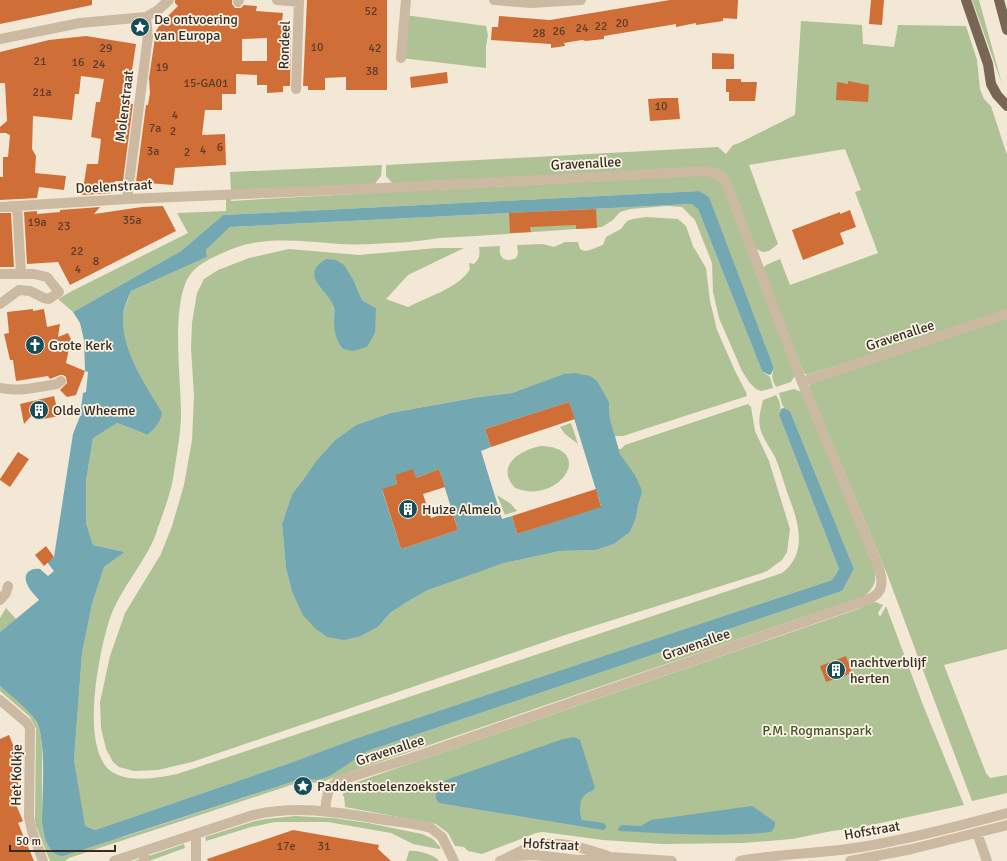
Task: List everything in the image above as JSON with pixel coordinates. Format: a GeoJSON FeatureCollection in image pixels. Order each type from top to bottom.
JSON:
{"type":"FeatureCollection","features":[{"type":"Feature","properties":{"kind":"main road"},"geometry":{"type":"LineString","coordinates":[[966,0],[988,64],[991,84],[997,95],[1007,106]]}},
{"type":"Feature","properties":{"kind":"main road"},"geometry":{"type":"LineString","coordinates":[[999,0],[1007,30]]}},
{"type":"Feature","properties":{"kind":"street"},"geometry":{"type":"LineString","coordinates":[[0,39],[80,23],[146,18],[169,0]]}},
{"type":"Feature","properties":{"kind":"street","name":"Rondeel"},"geometry":{"type":"LineString","coordinates":[[277,0],[299,1],[296,89]]}},
{"type":"Feature","properties":{"kind":"street"},"geometry":{"type":"LineString","coordinates":[[401,58],[406,0]]}},
{"type":"Feature","properties":{"kind":"street"},"geometry":{"type":"LineString","coordinates":[[494,0],[530,3],[581,0]]}},
{"type":"Feature","properties":{"kind":"street","name":"Molenstraat"},"geometry":{"type":"LineString","coordinates":[[127,199],[148,36],[146,18]]}},
{"type":"Feature","properties":{"kind":"street","name":"Gravenallee"},"geometry":{"type":"LineString","coordinates":[[230,195],[711,172],[720,175],[727,184],[802,382],[879,568],[882,579],[882,588],[872,599],[414,757],[338,781],[332,784],[329,789],[325,810]]}},
{"type":"Feature","properties":{"kind":"street","name":"Doelenstraat"},"geometry":{"type":"LineString","coordinates":[[0,207],[127,199],[230,195]]}},
{"type":"Feature","properties":{"kind":"street"},"geometry":{"type":"LineString","coordinates":[[17,206],[21,274]]}},
{"type":"Feature","properties":{"kind":"street"},"geometry":{"type":"LineString","coordinates":[[0,274],[34,274],[47,277],[59,292],[49,299],[30,291],[19,290],[0,304]]}},
{"type":"Feature","properties":{"kind":"street","name":"Gravenallee"},"geometry":{"type":"LineString","coordinates":[[802,382],[1007,314]]}},
{"type":"Feature","properties":{"kind":"street"},"geometry":{"type":"LineString","coordinates":[[0,388],[20,390],[57,384],[61,381]]}},
{"type":"Feature","properties":{"kind":"street"},"geometry":{"type":"LineString","coordinates":[[0,600],[6,593],[8,586]]}},
{"type":"Feature","properties":{"kind":"street","name":"Het Kolkje"},"geometry":{"type":"LineString","coordinates":[[0,701],[27,723],[30,728],[29,817],[32,831],[43,861]]}},
{"type":"Feature","properties":{"kind":"street"},"geometry":{"type":"LineString","coordinates":[[114,861],[144,856],[196,834],[267,812],[295,809],[325,810],[431,828],[442,837],[454,861]]}},
{"type":"Feature","properties":{"kind":"street","name":"Hofstraat"},"geometry":{"type":"LineString","coordinates":[[740,861],[775,855],[816,857],[1007,813]]}},
{"type":"Feature","properties":{"kind":"street","name":"Hofstraat"},"geometry":{"type":"LineString","coordinates":[[850,861],[912,849],[1007,825]]}},
{"type":"Feature","properties":{"kind":"street"},"geometry":{"type":"LineString","coordinates":[[978,833],[987,861]]}},
{"type":"Feature","properties":{"kind":"street"},"geometry":{"type":"LineString","coordinates":[[196,834],[196,861]]}},
{"type":"Feature","properties":{"kind":"street","name":"Hofstraat"},"geometry":{"type":"LineString","coordinates":[[500,861],[514,856],[528,848],[553,844],[580,848],[610,857],[672,861]]}},
{"type":"Feature","properties":{"kind":"green space"},"geometry":{"type":"Polygon","coordinates":[[[972,0],[979,0],[1002,84],[972,0]]]}},
{"type":"Feature","properties":{"kind":"green space"},"geometry":{"type":"Polygon","coordinates":[[[405,15],[486,26],[488,35],[486,46],[486,68],[401,58],[405,15]]]}},
{"type":"Feature","properties":{"kind":"green space"},"geometry":{"type":"Polygon","coordinates":[[[801,21],[862,25],[863,44],[894,47],[898,25],[966,26],[977,60],[980,89],[984,99],[991,106],[1007,155],[1007,311],[807,375],[804,373],[763,269],[766,265],[780,259],[790,285],[878,253],[855,192],[861,190],[845,149],[749,165],[778,244],[769,251],[763,252],[756,249],[728,177],[723,171],[714,168],[393,184],[386,176],[386,165],[718,147],[726,154],[733,145],[795,115],[801,21]]]}},
{"type":"Feature","properties":{"kind":"green space"},"geometry":{"type":"Polygon","coordinates":[[[382,165],[381,176],[374,185],[231,191],[230,172],[382,165]]]}},
{"type":"Feature","properties":{"kind":"green space"},"geometry":{"type":"Polygon","coordinates":[[[706,175],[717,178],[722,184],[795,376],[791,382],[776,387],[775,385],[772,376],[774,368],[709,198],[699,191],[223,215],[181,251],[73,312],[58,299],[188,233],[177,213],[226,211],[226,197],[231,196],[231,201],[706,175]]]}},
{"type":"Feature","properties":{"kind":"green space"},"geometry":{"type":"Polygon","coordinates":[[[691,204],[698,209],[762,371],[770,377],[773,388],[761,391],[756,389],[749,382],[742,371],[719,318],[713,292],[712,263],[695,220],[682,207],[667,206],[631,209],[620,212],[613,220],[602,227],[371,244],[285,241],[247,244],[214,257],[194,270],[186,282],[181,298],[178,340],[181,418],[172,485],[153,541],[113,610],[101,655],[94,700],[94,723],[96,744],[102,761],[112,772],[127,778],[144,779],[177,774],[782,573],[791,565],[796,555],[799,545],[799,534],[794,513],[778,465],[762,435],[759,424],[763,400],[776,395],[780,405],[779,415],[839,569],[832,580],[357,738],[290,763],[95,830],[84,826],[74,760],[82,654],[92,604],[104,567],[125,552],[93,545],[86,523],[86,481],[93,437],[117,423],[147,435],[157,426],[161,413],[134,365],[124,338],[122,325],[123,314],[131,291],[207,257],[206,250],[230,227],[691,204]]]}},
{"type":"Feature","properties":{"kind":"green space"},"geometry":{"type":"Polygon","coordinates":[[[646,217],[678,219],[686,226],[693,246],[706,268],[710,301],[717,330],[747,396],[623,436],[614,437],[610,419],[609,401],[546,381],[512,393],[479,397],[390,413],[356,425],[335,440],[316,461],[292,494],[282,524],[286,568],[292,592],[302,614],[361,636],[378,627],[390,613],[428,590],[480,571],[504,563],[560,551],[596,550],[614,544],[630,532],[636,518],[642,493],[635,476],[622,459],[618,449],[621,449],[625,445],[748,404],[751,407],[755,431],[769,461],[790,529],[787,552],[782,560],[767,571],[759,574],[562,636],[192,762],[158,770],[134,771],[119,767],[113,762],[106,749],[101,728],[100,702],[110,656],[125,613],[161,554],[172,526],[184,485],[192,440],[194,396],[191,348],[192,323],[197,293],[204,279],[218,270],[249,258],[289,249],[359,255],[437,248],[464,248],[408,275],[386,299],[408,307],[451,287],[458,282],[470,269],[469,263],[474,264],[477,260],[479,247],[500,246],[500,254],[506,260],[516,258],[518,254],[517,245],[543,244],[554,247],[565,242],[578,242],[580,249],[585,251],[603,245],[606,237],[621,229],[627,221],[646,217]],[[354,281],[332,301],[334,307],[335,331],[339,343],[343,349],[376,308],[362,300],[354,281]]]}},
{"type":"Feature","properties":{"kind":"green space"},"geometry":{"type":"Polygon","coordinates":[[[1007,317],[1007,649],[944,665],[986,773],[990,778],[1007,775],[1007,793],[972,801],[887,574],[809,387],[811,383],[1007,317]]]}},
{"type":"Feature","properties":{"kind":"green space"},"geometry":{"type":"Polygon","coordinates":[[[794,389],[802,392],[875,570],[873,586],[869,592],[862,597],[320,783],[305,782],[294,784],[69,858],[65,861],[50,861],[35,820],[36,728],[30,717],[0,691],[0,686],[28,711],[37,723],[42,745],[43,832],[51,851],[123,837],[301,779],[318,780],[330,776],[368,751],[842,591],[854,569],[790,411],[784,408],[782,404],[779,393],[794,389]]]}},
{"type":"Feature","properties":{"kind":"green space"},"geometry":{"type":"Polygon","coordinates":[[[571,423],[578,444],[565,434],[560,427],[571,423]]]}},
{"type":"Feature","properties":{"kind":"green space"},"geometry":{"type":"Polygon","coordinates":[[[540,446],[557,449],[566,456],[569,464],[566,474],[558,483],[546,489],[531,491],[515,488],[509,480],[509,466],[512,461],[524,452],[540,446]]]}},
{"type":"Feature","properties":{"kind":"green space"},"geometry":{"type":"Polygon","coordinates":[[[497,495],[511,504],[517,511],[505,515],[497,495]]]}},
{"type":"Feature","properties":{"kind":"green space","name":"P.M. Rogmanspark"},"geometry":{"type":"Polygon","coordinates":[[[875,602],[883,605],[878,613],[880,617],[886,606],[923,705],[964,805],[857,828],[832,831],[792,839],[743,843],[662,844],[603,840],[543,832],[536,833],[482,854],[468,851],[464,847],[455,846],[448,833],[436,824],[345,807],[344,796],[342,796],[348,785],[875,602]]]}},
{"type":"Feature","properties":{"kind":"green space"},"geometry":{"type":"Polygon","coordinates":[[[6,608],[16,619],[0,632],[0,618],[6,608]]]}},
{"type":"Feature","properties":{"kind":"green space"},"geometry":{"type":"Polygon","coordinates":[[[295,816],[333,818],[368,823],[422,834],[433,839],[441,848],[439,849],[413,844],[391,833],[328,822],[275,822],[251,827],[206,841],[205,837],[255,821],[295,816]]]}},
{"type":"Feature","properties":{"kind":"green space"},"geometry":{"type":"Polygon","coordinates":[[[184,844],[185,848],[149,861],[134,861],[184,844]]]}},
{"type":"Feature","properties":{"kind":"green space"},"geometry":{"type":"Polygon","coordinates":[[[409,851],[426,853],[439,861],[406,861],[409,851]]]}},
{"type":"Feature","properties":{"kind":"water"},"geometry":{"type":"Polygon","coordinates":[[[699,191],[709,197],[774,368],[769,375],[762,371],[698,209],[691,204],[230,227],[206,250],[207,257],[131,291],[123,314],[123,329],[126,342],[142,379],[162,413],[157,426],[147,435],[117,423],[93,438],[86,481],[86,523],[93,545],[125,552],[104,567],[92,604],[82,654],[74,760],[85,826],[95,830],[290,763],[357,738],[832,580],[839,569],[779,415],[781,409],[784,408],[790,411],[854,569],[842,591],[368,751],[330,776],[318,780],[301,779],[63,856],[54,852],[47,844],[42,822],[42,741],[36,721],[29,712],[0,686],[0,632],[39,600],[31,591],[27,583],[26,576],[28,572],[34,569],[40,569],[48,576],[54,571],[47,562],[54,557],[73,434],[80,416],[83,393],[86,392],[88,372],[85,371],[84,340],[80,323],[73,312],[181,251],[223,215],[699,191]]]}},
{"type":"Feature","properties":{"kind":"water"},"geometry":{"type":"Polygon","coordinates":[[[326,259],[336,260],[344,265],[354,281],[362,300],[376,308],[375,333],[367,347],[353,351],[343,349],[339,343],[334,328],[334,308],[327,295],[318,284],[314,272],[326,259]]]}},
{"type":"Feature","properties":{"kind":"water"},"geometry":{"type":"Polygon","coordinates":[[[575,373],[590,376],[597,381],[609,402],[610,419],[620,454],[635,475],[642,493],[636,518],[630,532],[614,544],[596,550],[560,551],[504,563],[428,590],[390,613],[378,627],[361,636],[344,640],[327,637],[315,628],[302,614],[292,592],[286,568],[282,524],[292,494],[316,461],[335,440],[356,425],[390,413],[479,397],[512,393],[564,374],[575,373]],[[569,402],[485,429],[491,447],[481,451],[502,519],[512,516],[517,534],[601,506],[569,402]],[[439,469],[416,478],[395,475],[397,484],[382,490],[401,549],[458,530],[439,469]]]}},
{"type":"Feature","properties":{"kind":"water"},"geometry":{"type":"Polygon","coordinates":[[[574,737],[580,740],[595,788],[583,797],[580,807],[581,817],[582,820],[604,823],[606,828],[603,830],[439,803],[437,800],[437,791],[446,780],[563,739],[574,737]]]}},
{"type":"Feature","properties":{"kind":"water"},"geometry":{"type":"Polygon","coordinates":[[[752,806],[775,822],[775,826],[771,832],[752,834],[695,834],[618,830],[622,825],[641,826],[651,820],[752,806]]]}},
{"type":"Feature","properties":{"kind":"building"},"geometry":{"type":"Polygon","coordinates":[[[0,0],[92,0],[92,5],[0,24],[0,0]]]}},
{"type":"Feature","properties":{"kind":"building"},"geometry":{"type":"Polygon","coordinates":[[[175,0],[232,0],[232,4],[235,8],[241,8],[244,5],[257,6],[256,11],[283,13],[281,30],[291,30],[290,86],[283,86],[283,92],[267,93],[267,85],[257,85],[257,75],[236,74],[236,94],[222,94],[222,110],[205,110],[202,135],[225,134],[226,165],[175,168],[173,185],[136,182],[146,105],[148,105],[150,93],[149,78],[156,31],[161,23],[178,6],[175,3],[175,0]],[[267,38],[242,39],[242,61],[267,61],[267,38]]]}},
{"type":"Feature","properties":{"kind":"building"},"geometry":{"type":"Polygon","coordinates":[[[307,0],[387,0],[387,90],[346,90],[346,77],[325,78],[325,90],[308,90],[308,86],[303,86],[307,0]]]}},
{"type":"Feature","properties":{"kind":"building"},"geometry":{"type":"Polygon","coordinates":[[[670,0],[738,0],[737,19],[723,18],[723,21],[696,25],[696,23],[676,27],[676,24],[604,36],[604,39],[564,43],[565,46],[551,48],[551,44],[491,40],[492,27],[498,27],[499,16],[550,20],[670,0]]]}},
{"type":"Feature","properties":{"kind":"building"},"geometry":{"type":"Polygon","coordinates":[[[871,0],[884,0],[882,25],[869,24],[871,0]]]}},
{"type":"Feature","properties":{"kind":"building"},"geometry":{"type":"Polygon","coordinates":[[[86,36],[136,44],[127,103],[133,104],[123,181],[115,181],[113,193],[82,195],[87,164],[98,164],[101,139],[91,137],[96,102],[100,102],[104,79],[81,76],[79,94],[75,94],[72,120],[33,116],[32,149],[36,156],[35,173],[66,176],[64,190],[39,187],[37,198],[0,200],[0,177],[3,177],[3,157],[8,157],[10,135],[7,133],[0,133],[0,127],[7,121],[5,83],[0,83],[0,52],[49,40],[86,36]]]}},
{"type":"Feature","properties":{"kind":"building"},"geometry":{"type":"Polygon","coordinates":[[[712,53],[734,54],[734,69],[712,69],[712,53]]]}},
{"type":"Feature","properties":{"kind":"building"},"geometry":{"type":"Polygon","coordinates":[[[447,72],[448,83],[411,88],[410,77],[447,72]]]}},
{"type":"Feature","properties":{"kind":"building"},"geometry":{"type":"Polygon","coordinates":[[[726,79],[741,79],[741,82],[757,82],[755,101],[729,101],[729,92],[726,92],[726,79]]]}},
{"type":"Feature","properties":{"kind":"building"},"geometry":{"type":"Polygon","coordinates":[[[848,81],[869,85],[868,102],[836,100],[837,82],[848,84],[848,81]]]}},
{"type":"Feature","properties":{"kind":"building"},"geometry":{"type":"Polygon","coordinates":[[[678,98],[680,119],[650,121],[648,99],[678,98]]]}},
{"type":"Feature","properties":{"kind":"building"},"geometry":{"type":"Polygon","coordinates":[[[163,206],[176,231],[70,285],[58,262],[27,264],[24,212],[37,211],[37,214],[60,212],[60,210],[100,207],[94,214],[142,207],[163,206]]]}},
{"type":"Feature","properties":{"kind":"building"},"geometry":{"type":"Polygon","coordinates":[[[596,209],[597,228],[576,229],[576,225],[530,227],[531,232],[510,233],[509,213],[596,209]]]}},
{"type":"Feature","properties":{"kind":"building"},"geometry":{"type":"Polygon","coordinates":[[[850,210],[856,227],[840,233],[844,244],[803,260],[792,230],[840,212],[840,214],[850,210]]]}},
{"type":"Feature","properties":{"kind":"building"},"geometry":{"type":"Polygon","coordinates":[[[0,213],[11,213],[14,267],[0,267],[0,213]]]}},
{"type":"Feature","properties":{"kind":"building","name":"Grote Kerk"},"geometry":{"type":"Polygon","coordinates":[[[33,309],[33,311],[44,309],[47,327],[60,324],[58,337],[68,333],[71,339],[66,363],[85,371],[76,395],[67,397],[60,390],[67,383],[66,377],[63,375],[50,379],[48,376],[16,381],[13,360],[10,360],[4,334],[9,333],[7,312],[33,309]]]}},
{"type":"Feature","properties":{"kind":"building","name":"Olde Wheeme"},"geometry":{"type":"Polygon","coordinates":[[[54,396],[59,416],[38,420],[32,415],[24,424],[20,404],[54,396]]]}},
{"type":"Feature","properties":{"kind":"building"},"geometry":{"type":"Polygon","coordinates":[[[569,402],[575,419],[491,447],[485,429],[569,402]]]}},
{"type":"Feature","properties":{"kind":"building"},"geometry":{"type":"Polygon","coordinates":[[[18,452],[29,459],[10,487],[0,479],[18,452]]]}},
{"type":"Feature","properties":{"kind":"building","name":"Huize Almelo"},"geometry":{"type":"Polygon","coordinates":[[[413,469],[416,478],[439,469],[445,487],[423,494],[431,518],[452,511],[458,530],[401,549],[382,489],[397,484],[395,475],[413,469]]]}},
{"type":"Feature","properties":{"kind":"building"},"geometry":{"type":"Polygon","coordinates":[[[596,489],[601,507],[517,534],[512,516],[596,489]]]}},
{"type":"Feature","properties":{"kind":"building"},"geometry":{"type":"Polygon","coordinates":[[[46,546],[54,557],[44,566],[35,555],[46,546]]]}},
{"type":"Feature","properties":{"kind":"building","name":"nachtverblijf herten"},"geometry":{"type":"Polygon","coordinates":[[[846,656],[852,673],[826,682],[820,666],[846,656]]]}},
{"type":"Feature","properties":{"kind":"building"},"geometry":{"type":"Polygon","coordinates":[[[9,735],[21,765],[12,769],[20,788],[11,793],[23,821],[18,823],[34,861],[0,861],[0,739],[9,735]]]}},
{"type":"Feature","properties":{"kind":"building"},"geometry":{"type":"Polygon","coordinates":[[[293,830],[379,845],[378,849],[391,861],[208,861],[207,859],[293,830]]]}},
{"type":"Feature","properties":{"kind":"place","name":"De ontvoering van Europa"},"geometry":{"type":"Point","coordinates":[140,27]}},
{"type":"Feature","properties":{"kind":"place","name":"Grote Kerk"},"geometry":{"type":"Point","coordinates":[35,345]}},
{"type":"Feature","properties":{"kind":"place","name":"Olde Wheeme"},"geometry":{"type":"Point","coordinates":[39,410]}},
{"type":"Feature","properties":{"kind":"place","name":"Huize Almelo"},"geometry":{"type":"Point","coordinates":[408,509]}},
{"type":"Feature","properties":{"kind":"place","name":"nachtverblijf herten"},"geometry":{"type":"Point","coordinates":[836,670]}},
{"type":"Feature","properties":{"kind":"place","name":"Paddenstoelenzoekster"},"geometry":{"type":"Point","coordinates":[303,786]}}]}
